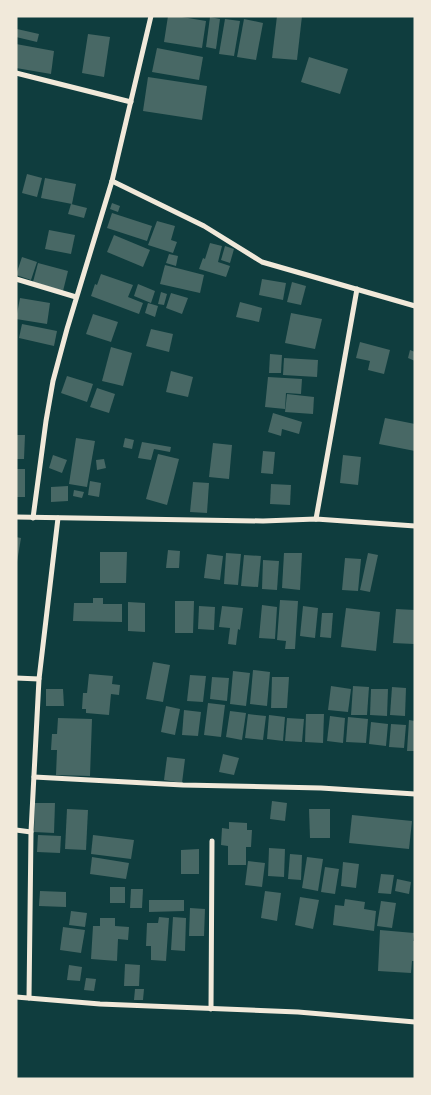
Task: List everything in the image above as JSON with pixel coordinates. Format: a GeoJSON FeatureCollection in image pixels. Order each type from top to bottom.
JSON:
{"type":"FeatureCollection","features":[{"type":"Feature","properties":{"kind":"street"},"geometry":{"type":"LineString","coordinates":[[33,518],[53,381],[76,297],[112,181],[151,16]]}},
{"type":"Feature","properties":{"kind":"street"},"geometry":{"type":"LineString","coordinates":[[16,73],[131,102]]}},
{"type":"Feature","properties":{"kind":"street"},"geometry":{"type":"LineString","coordinates":[[112,181],[204,226],[262,262],[415,306]]}},
{"type":"Feature","properties":{"kind":"street"},"geometry":{"type":"LineString","coordinates":[[16,279],[76,297]]}},
{"type":"Feature","properties":{"kind":"street"},"geometry":{"type":"LineString","coordinates":[[316,520],[357,289]]}},
{"type":"Feature","properties":{"kind":"street"},"geometry":{"type":"LineString","coordinates":[[16,517],[263,521],[316,520],[415,526]]}},
{"type":"Feature","properties":{"kind":"street"},"geometry":{"type":"LineString","coordinates":[[29,998],[31,832],[39,679],[58,518]]}},
{"type":"Feature","properties":{"kind":"street"},"geometry":{"type":"LineString","coordinates":[[16,678],[39,679]]}},
{"type":"Feature","properties":{"kind":"street"},"geometry":{"type":"LineString","coordinates":[[34,777],[183,785],[321,788],[415,794]]}},
{"type":"Feature","properties":{"kind":"street"},"geometry":{"type":"LineString","coordinates":[[16,830],[31,832]]}},
{"type":"Feature","properties":{"kind":"street"},"geometry":{"type":"LineString","coordinates":[[211,1009],[212,841]]}},
{"type":"Feature","properties":{"kind":"street"},"geometry":{"type":"LineString","coordinates":[[16,997],[100,1004],[298,1012],[415,1022]]}},
{"type":"Feature","properties":{"kind":"building"},"geometry":{"type":"Polygon","coordinates":[[[168,16],[206,21],[202,48],[164,42],[168,16]]]}},
{"type":"Feature","properties":{"kind":"building"},"geometry":{"type":"Polygon","coordinates":[[[277,16],[302,16],[297,60],[272,58],[277,16]]]}},
{"type":"Feature","properties":{"kind":"building"},"geometry":{"type":"Polygon","coordinates":[[[210,17],[220,19],[216,49],[206,47],[210,17]]]}},
{"type":"Feature","properties":{"kind":"building"},"geometry":{"type":"Polygon","coordinates":[[[225,19],[240,21],[234,56],[219,54],[225,19]]]}},
{"type":"Feature","properties":{"kind":"building"},"geometry":{"type":"Polygon","coordinates":[[[244,19],[263,23],[256,60],[237,57],[244,19]]]}},
{"type":"Feature","properties":{"kind":"building"},"geometry":{"type":"Polygon","coordinates":[[[17,29],[39,34],[37,42],[16,37],[17,29]]]}},
{"type":"Feature","properties":{"kind":"building"},"geometry":{"type":"Polygon","coordinates":[[[88,34],[110,37],[104,77],[82,73],[88,34]]]}},
{"type":"Feature","properties":{"kind":"building"},"geometry":{"type":"Polygon","coordinates":[[[16,44],[54,51],[51,74],[16,68],[16,44]]]}},
{"type":"Feature","properties":{"kind":"building"},"geometry":{"type":"Polygon","coordinates":[[[157,48],[203,57],[199,80],[152,72],[157,48]]]}},
{"type":"Feature","properties":{"kind":"building"},"geometry":{"type":"Polygon","coordinates":[[[309,57],[348,69],[340,94],[301,82],[309,57]]]}},
{"type":"Feature","properties":{"kind":"building"},"geometry":{"type":"Polygon","coordinates":[[[148,77],[207,86],[202,120],[143,111],[148,77]]]}},
{"type":"Feature","properties":{"kind":"building"},"geometry":{"type":"Polygon","coordinates":[[[27,174],[42,178],[37,197],[22,193],[27,174]]]}},
{"type":"Feature","properties":{"kind":"building"},"geometry":{"type":"Polygon","coordinates":[[[45,178],[76,184],[72,204],[41,198],[45,178]]]}},
{"type":"Feature","properties":{"kind":"building"},"geometry":{"type":"Polygon","coordinates":[[[112,203],[120,206],[118,212],[110,209],[112,203]]]}},
{"type":"Feature","properties":{"kind":"building"},"geometry":{"type":"Polygon","coordinates":[[[71,204],[87,208],[84,218],[68,214],[71,204]]]}},
{"type":"Feature","properties":{"kind":"building"},"geometry":{"type":"Polygon","coordinates":[[[112,213],[152,226],[147,241],[107,228],[112,213]]]}},
{"type":"Feature","properties":{"kind":"building"},"geometry":{"type":"Polygon","coordinates":[[[157,221],[175,226],[171,240],[177,242],[173,253],[148,245],[157,221]]]}},
{"type":"Feature","properties":{"kind":"building"},"geometry":{"type":"Polygon","coordinates":[[[49,230],[75,235],[71,254],[45,249],[49,230]]]}},
{"type":"Feature","properties":{"kind":"building"},"geometry":{"type":"Polygon","coordinates":[[[114,235],[150,250],[143,267],[107,252],[114,235]]]}},
{"type":"Feature","properties":{"kind":"building"},"geometry":{"type":"Polygon","coordinates":[[[210,243],[222,246],[218,262],[230,266],[226,277],[199,269],[203,258],[205,259],[210,243]]]}},
{"type":"Feature","properties":{"kind":"building"},"geometry":{"type":"Polygon","coordinates":[[[225,246],[234,249],[230,263],[221,260],[225,246]]]}},
{"type":"Feature","properties":{"kind":"building"},"geometry":{"type":"Polygon","coordinates":[[[169,254],[178,256],[176,266],[166,263],[169,254]]]}},
{"type":"Feature","properties":{"kind":"building"},"geometry":{"type":"Polygon","coordinates":[[[22,257],[37,262],[31,280],[16,275],[22,257]]]}},
{"type":"Feature","properties":{"kind":"building"},"geometry":{"type":"Polygon","coordinates":[[[38,263],[68,271],[63,291],[33,282],[38,263]]]}},
{"type":"Feature","properties":{"kind":"building"},"geometry":{"type":"Polygon","coordinates":[[[165,265],[204,275],[200,293],[160,284],[165,265]]]}},
{"type":"Feature","properties":{"kind":"building"},"geometry":{"type":"Polygon","coordinates":[[[101,274],[133,285],[128,297],[143,303],[139,314],[91,296],[101,274]]]}},
{"type":"Feature","properties":{"kind":"building"},"geometry":{"type":"Polygon","coordinates":[[[262,279],[286,283],[283,300],[259,295],[262,279]]]}},
{"type":"Feature","properties":{"kind":"building"},"geometry":{"type":"Polygon","coordinates":[[[292,282],[306,286],[301,305],[287,302],[292,282]]]}},
{"type":"Feature","properties":{"kind":"building"},"geometry":{"type":"Polygon","coordinates":[[[138,284],[155,291],[151,303],[134,296],[138,284]]]}},
{"type":"Feature","properties":{"kind":"building"},"geometry":{"type":"Polygon","coordinates":[[[161,292],[167,294],[164,305],[158,304],[161,292]]]}},
{"type":"Feature","properties":{"kind":"building"},"geometry":{"type":"Polygon","coordinates":[[[171,293],[188,298],[182,314],[166,308],[171,293]]]}},
{"type":"Feature","properties":{"kind":"building"},"geometry":{"type":"Polygon","coordinates":[[[20,298],[50,303],[47,324],[16,319],[20,298]]]}},
{"type":"Feature","properties":{"kind":"building"},"geometry":{"type":"Polygon","coordinates":[[[240,302],[262,308],[259,322],[236,317],[240,302]]]}},
{"type":"Feature","properties":{"kind":"building"},"geometry":{"type":"Polygon","coordinates":[[[148,303],[158,306],[155,317],[145,313],[148,303]]]}},
{"type":"Feature","properties":{"kind":"building"},"geometry":{"type":"Polygon","coordinates":[[[291,313],[322,319],[315,349],[285,343],[291,313]]]}},
{"type":"Feature","properties":{"kind":"building"},"geometry":{"type":"Polygon","coordinates":[[[93,314],[118,322],[111,342],[86,334],[93,314]]]}},
{"type":"Feature","properties":{"kind":"building"},"geometry":{"type":"Polygon","coordinates":[[[22,324],[57,331],[54,346],[19,338],[22,324]]]}},
{"type":"Feature","properties":{"kind":"building"},"geometry":{"type":"Polygon","coordinates":[[[151,329],[173,334],[169,352],[146,346],[151,329]]]}},
{"type":"Feature","properties":{"kind":"building"},"geometry":{"type":"Polygon","coordinates":[[[360,342],[390,350],[384,374],[368,370],[370,361],[356,358],[360,342]]]}},
{"type":"Feature","properties":{"kind":"building"},"geometry":{"type":"Polygon","coordinates":[[[111,347],[132,353],[123,386],[102,381],[111,347]]]}},
{"type":"Feature","properties":{"kind":"building"},"geometry":{"type":"Polygon","coordinates":[[[410,350],[415,352],[415,361],[408,358],[410,350]]]}},
{"type":"Feature","properties":{"kind":"building"},"geometry":{"type":"Polygon","coordinates":[[[270,354],[282,355],[281,373],[269,373],[270,354]]]}},
{"type":"Feature","properties":{"kind":"building"},"geometry":{"type":"Polygon","coordinates":[[[284,358],[318,360],[317,377],[283,375],[284,358]]]}},
{"type":"Feature","properties":{"kind":"building"},"geometry":{"type":"Polygon","coordinates":[[[171,371],[193,377],[188,397],[166,392],[171,371]]]}},
{"type":"Feature","properties":{"kind":"building"},"geometry":{"type":"Polygon","coordinates":[[[67,376],[93,384],[87,402],[61,393],[67,376]]]}},
{"type":"Feature","properties":{"kind":"building"},"geometry":{"type":"Polygon","coordinates":[[[268,377],[302,379],[301,394],[286,393],[285,409],[265,407],[268,377]]]}},
{"type":"Feature","properties":{"kind":"building"},"geometry":{"type":"Polygon","coordinates":[[[97,388],[115,394],[109,413],[90,407],[97,388]]]}},
{"type":"Feature","properties":{"kind":"building"},"geometry":{"type":"Polygon","coordinates":[[[287,394],[314,397],[313,414],[285,412],[287,394]]]}},
{"type":"Feature","properties":{"kind":"building"},"geometry":{"type":"Polygon","coordinates":[[[273,413],[302,422],[299,434],[282,429],[281,436],[268,432],[273,413]]]}},
{"type":"Feature","properties":{"kind":"building"},"geometry":{"type":"Polygon","coordinates":[[[385,418],[415,424],[415,451],[379,444],[385,418]]]}},
{"type":"Feature","properties":{"kind":"building"},"geometry":{"type":"Polygon","coordinates":[[[16,435],[25,435],[24,459],[16,459],[16,435]]]}},
{"type":"Feature","properties":{"kind":"building"},"geometry":{"type":"Polygon","coordinates":[[[76,438],[95,441],[87,487],[69,484],[76,438]]]}},
{"type":"Feature","properties":{"kind":"building"},"geometry":{"type":"Polygon","coordinates":[[[125,438],[134,440],[132,449],[123,447],[125,438]]]}},
{"type":"Feature","properties":{"kind":"building"},"geometry":{"type":"Polygon","coordinates":[[[142,442],[171,447],[170,452],[154,449],[151,460],[138,458],[142,442]]]}},
{"type":"Feature","properties":{"kind":"building"},"geometry":{"type":"Polygon","coordinates":[[[213,443],[232,445],[229,479],[209,477],[213,443]]]}},
{"type":"Feature","properties":{"kind":"building"},"geometry":{"type":"Polygon","coordinates":[[[263,451],[275,452],[273,474],[261,473],[263,451]]]}},
{"type":"Feature","properties":{"kind":"building"},"geometry":{"type":"Polygon","coordinates":[[[158,454],[179,459],[167,505],[146,499],[158,454]]]}},
{"type":"Feature","properties":{"kind":"building"},"geometry":{"type":"Polygon","coordinates":[[[53,455],[67,460],[62,473],[49,468],[53,455]]]}},
{"type":"Feature","properties":{"kind":"building"},"geometry":{"type":"Polygon","coordinates":[[[343,455],[361,457],[358,485],[340,483],[343,455]]]}},
{"type":"Feature","properties":{"kind":"building"},"geometry":{"type":"Polygon","coordinates":[[[104,459],[106,468],[97,470],[96,460],[104,459]]]}},
{"type":"Feature","properties":{"kind":"building"},"geometry":{"type":"Polygon","coordinates":[[[16,469],[25,469],[25,497],[16,497],[16,469]]]}},
{"type":"Feature","properties":{"kind":"building"},"geometry":{"type":"Polygon","coordinates":[[[90,481],[101,483],[99,497],[88,495],[90,481]]]}},
{"type":"Feature","properties":{"kind":"building"},"geometry":{"type":"Polygon","coordinates":[[[193,482],[209,483],[207,513],[190,512],[193,482]]]}},
{"type":"Feature","properties":{"kind":"building"},"geometry":{"type":"Polygon","coordinates":[[[271,484],[291,485],[290,505],[270,504],[271,484]]]}},
{"type":"Feature","properties":{"kind":"building"},"geometry":{"type":"Polygon","coordinates":[[[68,486],[68,501],[51,502],[51,487],[68,486]]]}},
{"type":"Feature","properties":{"kind":"building"},"geometry":{"type":"Polygon","coordinates":[[[74,490],[84,492],[82,498],[73,496],[74,490]]]}},
{"type":"Feature","properties":{"kind":"building"},"geometry":{"type":"Polygon","coordinates":[[[16,537],[21,538],[17,562],[16,562],[16,537]]]}},
{"type":"Feature","properties":{"kind":"building"},"geometry":{"type":"Polygon","coordinates":[[[168,550],[180,551],[179,568],[166,568],[168,550]]]}},
{"type":"Feature","properties":{"kind":"building"},"geometry":{"type":"Polygon","coordinates":[[[100,552],[127,552],[126,583],[100,583],[100,552]]]}},
{"type":"Feature","properties":{"kind":"building"},"geometry":{"type":"Polygon","coordinates":[[[226,553],[241,554],[238,585],[224,584],[226,553]]]}},
{"type":"Feature","properties":{"kind":"building"},"geometry":{"type":"Polygon","coordinates":[[[284,553],[302,553],[300,590],[282,588],[284,553]]]}},
{"type":"Feature","properties":{"kind":"building"},"geometry":{"type":"Polygon","coordinates":[[[368,553],[378,555],[370,592],[360,590],[368,553]]]}},
{"type":"Feature","properties":{"kind":"building"},"geometry":{"type":"Polygon","coordinates":[[[207,554],[223,556],[220,580],[204,578],[207,554]]]}},
{"type":"Feature","properties":{"kind":"building"},"geometry":{"type":"Polygon","coordinates":[[[244,555],[261,556],[258,587],[241,586],[244,555]]]}},
{"type":"Feature","properties":{"kind":"building"},"geometry":{"type":"Polygon","coordinates":[[[345,558],[361,559],[358,591],[342,590],[345,558]]]}},
{"type":"Feature","properties":{"kind":"building"},"geometry":{"type":"Polygon","coordinates":[[[263,560],[279,561],[277,590],[262,589],[263,560]]]}},
{"type":"Feature","properties":{"kind":"building"},"geometry":{"type":"Polygon","coordinates":[[[93,598],[103,598],[103,604],[122,604],[122,622],[73,621],[74,603],[93,603],[93,598]]]}},
{"type":"Feature","properties":{"kind":"building"},"geometry":{"type":"Polygon","coordinates":[[[280,600],[298,601],[295,649],[285,649],[286,641],[277,640],[280,600]]]}},
{"type":"Feature","properties":{"kind":"building"},"geometry":{"type":"Polygon","coordinates":[[[175,601],[194,601],[193,633],[175,633],[175,601]]]}},
{"type":"Feature","properties":{"kind":"building"},"geometry":{"type":"Polygon","coordinates":[[[128,602],[145,603],[145,632],[128,631],[128,602]]]}},
{"type":"Feature","properties":{"kind":"building"},"geometry":{"type":"Polygon","coordinates":[[[262,605],[277,607],[275,639],[259,638],[262,605]]]}},
{"type":"Feature","properties":{"kind":"building"},"geometry":{"type":"Polygon","coordinates":[[[199,606],[215,607],[214,630],[198,629],[199,606]]]}},
{"type":"Feature","properties":{"kind":"building"},"geometry":{"type":"Polygon","coordinates":[[[222,606],[243,608],[236,645],[228,644],[230,628],[219,627],[222,606]]]}},
{"type":"Feature","properties":{"kind":"building"},"geometry":{"type":"Polygon","coordinates":[[[303,606],[318,608],[315,638],[300,636],[303,606]]]}},
{"type":"Feature","properties":{"kind":"building"},"geometry":{"type":"Polygon","coordinates":[[[346,608],[380,612],[376,651],[341,647],[346,608]]]}},
{"type":"Feature","properties":{"kind":"building"},"geometry":{"type":"Polygon","coordinates":[[[396,609],[415,610],[414,644],[393,643],[396,609]]]}},
{"type":"Feature","properties":{"kind":"building"},"geometry":{"type":"Polygon","coordinates":[[[322,613],[333,613],[331,638],[320,637],[322,613]]]}},
{"type":"Feature","properties":{"kind":"building"},"geometry":{"type":"Polygon","coordinates":[[[153,662],[170,665],[163,702],[146,699],[153,662]]]}},
{"type":"Feature","properties":{"kind":"building"},"geometry":{"type":"Polygon","coordinates":[[[253,670],[270,672],[267,706],[250,704],[253,670]]]}},
{"type":"Feature","properties":{"kind":"building"},"geometry":{"type":"Polygon","coordinates":[[[233,671],[250,673],[246,706],[230,704],[233,671]]]}},
{"type":"Feature","properties":{"kind":"building"},"geometry":{"type":"Polygon","coordinates":[[[89,674],[113,676],[112,684],[120,685],[119,695],[111,694],[109,715],[86,713],[86,709],[82,709],[83,693],[87,693],[89,674]]]}},
{"type":"Feature","properties":{"kind":"building"},"geometry":{"type":"Polygon","coordinates":[[[190,675],[206,676],[203,702],[187,701],[190,675]]]}},
{"type":"Feature","properties":{"kind":"building"},"geometry":{"type":"Polygon","coordinates":[[[212,677],[229,678],[227,701],[210,699],[212,677]]]}},
{"type":"Feature","properties":{"kind":"building"},"geometry":{"type":"Polygon","coordinates":[[[272,677],[289,677],[287,708],[271,708],[272,677]]]}},
{"type":"Feature","properties":{"kind":"building"},"geometry":{"type":"Polygon","coordinates":[[[331,686],[351,689],[348,712],[328,710],[331,686]]]}},
{"type":"Feature","properties":{"kind":"building"},"geometry":{"type":"Polygon","coordinates":[[[353,686],[369,687],[367,715],[351,715],[353,686]]]}},
{"type":"Feature","properties":{"kind":"building"},"geometry":{"type":"Polygon","coordinates":[[[392,687],[406,688],[405,716],[390,715],[392,687]]]}},
{"type":"Feature","properties":{"kind":"building"},"geometry":{"type":"Polygon","coordinates":[[[46,689],[63,689],[64,706],[46,706],[46,689]]]}},
{"type":"Feature","properties":{"kind":"building"},"geometry":{"type":"Polygon","coordinates":[[[371,689],[388,689],[387,716],[370,715],[371,689]]]}},
{"type":"Feature","properties":{"kind":"building"},"geometry":{"type":"Polygon","coordinates":[[[208,703],[225,705],[221,737],[204,735],[208,703]]]}},
{"type":"Feature","properties":{"kind":"building"},"geometry":{"type":"Polygon","coordinates":[[[166,706],[180,709],[175,735],[161,732],[166,706]]]}},
{"type":"Feature","properties":{"kind":"building"},"geometry":{"type":"Polygon","coordinates":[[[184,710],[201,712],[198,736],[182,735],[184,710]]]}},
{"type":"Feature","properties":{"kind":"building"},"geometry":{"type":"Polygon","coordinates":[[[230,711],[246,713],[242,740],[226,737],[230,711]]]}},
{"type":"Feature","properties":{"kind":"building"},"geometry":{"type":"Polygon","coordinates":[[[248,714],[266,716],[263,740],[245,738],[248,714]]]}},
{"type":"Feature","properties":{"kind":"building"},"geometry":{"type":"Polygon","coordinates":[[[306,714],[324,714],[323,743],[305,742],[306,714]]]}},
{"type":"Feature","properties":{"kind":"building"},"geometry":{"type":"Polygon","coordinates":[[[269,715],[285,717],[283,741],[267,739],[269,715]]]}},
{"type":"Feature","properties":{"kind":"building"},"geometry":{"type":"Polygon","coordinates":[[[330,716],[345,718],[343,743],[327,741],[330,716]]]}},
{"type":"Feature","properties":{"kind":"building"},"geometry":{"type":"Polygon","coordinates":[[[348,717],[368,719],[366,743],[346,742],[348,717]]]}},
{"type":"Feature","properties":{"kind":"building"},"geometry":{"type":"Polygon","coordinates":[[[58,718],[92,719],[90,776],[56,775],[57,750],[51,750],[52,734],[57,734],[58,718]]]}},
{"type":"Feature","properties":{"kind":"building"},"geometry":{"type":"Polygon","coordinates":[[[287,718],[304,719],[302,742],[285,741],[287,718]]]}},
{"type":"Feature","properties":{"kind":"building"},"geometry":{"type":"Polygon","coordinates":[[[409,720],[415,721],[415,751],[407,751],[409,720]]]}},
{"type":"Feature","properties":{"kind":"building"},"geometry":{"type":"Polygon","coordinates":[[[371,722],[388,724],[386,746],[369,744],[371,722]]]}},
{"type":"Feature","properties":{"kind":"building"},"geometry":{"type":"Polygon","coordinates":[[[391,724],[406,725],[404,748],[389,747],[391,724]]]}},
{"type":"Feature","properties":{"kind":"building"},"geometry":{"type":"Polygon","coordinates":[[[223,754],[239,758],[234,775],[219,772],[223,754]]]}},
{"type":"Feature","properties":{"kind":"building"},"geometry":{"type":"Polygon","coordinates":[[[167,757],[185,759],[182,783],[164,780],[167,757]]]}},
{"type":"Feature","properties":{"kind":"building"},"geometry":{"type":"Polygon","coordinates":[[[272,801],[287,803],[285,821],[270,819],[272,801]]]}},
{"type":"Feature","properties":{"kind":"building"},"geometry":{"type":"Polygon","coordinates":[[[35,803],[55,803],[54,833],[34,832],[35,803]]]}},
{"type":"Feature","properties":{"kind":"building"},"geometry":{"type":"Polygon","coordinates":[[[67,809],[88,810],[86,850],[65,849],[67,809]]]}},
{"type":"Feature","properties":{"kind":"building"},"geometry":{"type":"Polygon","coordinates":[[[309,809],[330,809],[330,838],[310,838],[309,809]]]}},
{"type":"Feature","properties":{"kind":"building"},"geometry":{"type":"Polygon","coordinates":[[[352,815],[412,821],[409,849],[349,843],[352,815]]]}},
{"type":"Feature","properties":{"kind":"building"},"geometry":{"type":"Polygon","coordinates":[[[229,822],[247,823],[247,830],[252,830],[251,847],[246,847],[246,865],[228,865],[228,846],[221,845],[222,828],[229,829],[229,822]]]}},
{"type":"Feature","properties":{"kind":"building"},"geometry":{"type":"Polygon","coordinates":[[[38,835],[61,836],[60,853],[37,852],[38,835]]]}},
{"type":"Feature","properties":{"kind":"building"},"geometry":{"type":"Polygon","coordinates":[[[93,835],[134,840],[131,859],[91,854],[93,835]]]}},
{"type":"Feature","properties":{"kind":"building"},"geometry":{"type":"Polygon","coordinates":[[[269,848],[285,849],[284,877],[268,876],[269,848]]]}},
{"type":"Feature","properties":{"kind":"building"},"geometry":{"type":"Polygon","coordinates":[[[199,849],[199,874],[181,874],[181,850],[199,849]]]}},
{"type":"Feature","properties":{"kind":"building"},"geometry":{"type":"Polygon","coordinates":[[[290,854],[302,855],[301,880],[288,879],[290,854]]]}},
{"type":"Feature","properties":{"kind":"building"},"geometry":{"type":"Polygon","coordinates":[[[92,857],[129,863],[126,879],[90,874],[92,857]]]}},
{"type":"Feature","properties":{"kind":"building"},"geometry":{"type":"Polygon","coordinates":[[[307,857],[323,859],[318,891],[302,888],[307,857]]]}},
{"type":"Feature","properties":{"kind":"building"},"geometry":{"type":"Polygon","coordinates":[[[248,861],[265,863],[262,887],[245,885],[248,861]]]}},
{"type":"Feature","properties":{"kind":"building"},"geometry":{"type":"Polygon","coordinates":[[[343,862],[359,864],[356,888],[341,886],[343,862]]]}},
{"type":"Feature","properties":{"kind":"building"},"geometry":{"type":"Polygon","coordinates":[[[325,867],[339,869],[335,894],[321,892],[325,867]]]}},
{"type":"Feature","properties":{"kind":"building"},"geometry":{"type":"Polygon","coordinates":[[[381,874],[394,875],[391,894],[378,893],[381,874]]]}},
{"type":"Feature","properties":{"kind":"building"},"geometry":{"type":"Polygon","coordinates":[[[397,879],[411,882],[409,894],[395,891],[397,879]]]}},
{"type":"Feature","properties":{"kind":"building"},"geometry":{"type":"Polygon","coordinates":[[[110,887],[125,887],[125,903],[110,903],[110,887]]]}},
{"type":"Feature","properties":{"kind":"building"},"geometry":{"type":"Polygon","coordinates":[[[131,889],[143,889],[142,908],[130,908],[131,889]]]}},
{"type":"Feature","properties":{"kind":"building"},"geometry":{"type":"Polygon","coordinates":[[[40,891],[66,892],[66,907],[39,906],[40,891]]]}},
{"type":"Feature","properties":{"kind":"building"},"geometry":{"type":"Polygon","coordinates":[[[265,891],[281,893],[277,921],[261,918],[265,891]]]}},
{"type":"Feature","properties":{"kind":"building"},"geometry":{"type":"Polygon","coordinates":[[[300,897],[319,900],[313,929],[295,925],[300,897]]]}},
{"type":"Feature","properties":{"kind":"building"},"geometry":{"type":"Polygon","coordinates":[[[345,899],[365,902],[364,909],[376,911],[374,931],[333,925],[335,905],[344,906],[345,899]]]}},
{"type":"Feature","properties":{"kind":"building"},"geometry":{"type":"Polygon","coordinates":[[[149,900],[184,900],[184,911],[149,912],[149,900]]]}},
{"type":"Feature","properties":{"kind":"building"},"geometry":{"type":"Polygon","coordinates":[[[381,901],[396,903],[392,928],[377,926],[381,901]]]}},
{"type":"Feature","properties":{"kind":"building"},"geometry":{"type":"Polygon","coordinates":[[[190,908],[205,909],[204,936],[189,936],[190,908]]]}},
{"type":"Feature","properties":{"kind":"building"},"geometry":{"type":"Polygon","coordinates":[[[71,911],[87,913],[85,927],[69,925],[71,911]]]}},
{"type":"Feature","properties":{"kind":"building"},"geometry":{"type":"Polygon","coordinates":[[[159,917],[169,918],[166,961],[151,960],[151,946],[146,946],[147,923],[158,923],[159,917]]]}},
{"type":"Feature","properties":{"kind":"building"},"geometry":{"type":"Polygon","coordinates":[[[173,917],[186,918],[185,951],[171,950],[173,917]]]}},
{"type":"Feature","properties":{"kind":"building"},"geometry":{"type":"Polygon","coordinates":[[[100,918],[115,918],[115,926],[129,927],[128,940],[118,939],[117,961],[91,959],[93,926],[100,926],[100,918]]]}},
{"type":"Feature","properties":{"kind":"building"},"geometry":{"type":"Polygon","coordinates":[[[63,927],[85,930],[81,953],[60,950],[63,927]]]}},
{"type":"Feature","properties":{"kind":"building"},"geometry":{"type":"Polygon","coordinates":[[[380,930],[414,933],[415,961],[412,961],[411,973],[378,971],[380,930]]]}},
{"type":"Feature","properties":{"kind":"building"},"geometry":{"type":"Polygon","coordinates":[[[125,964],[140,965],[139,986],[124,986],[125,964]]]}},
{"type":"Feature","properties":{"kind":"building"},"geometry":{"type":"Polygon","coordinates":[[[69,965],[82,967],[80,981],[67,980],[69,965]]]}},
{"type":"Feature","properties":{"kind":"building"},"geometry":{"type":"Polygon","coordinates":[[[86,978],[96,979],[94,991],[84,990],[86,978]]]}},
{"type":"Feature","properties":{"kind":"building"},"geometry":{"type":"Polygon","coordinates":[[[135,989],[144,989],[143,1000],[134,1000],[135,989]]]}}]}
